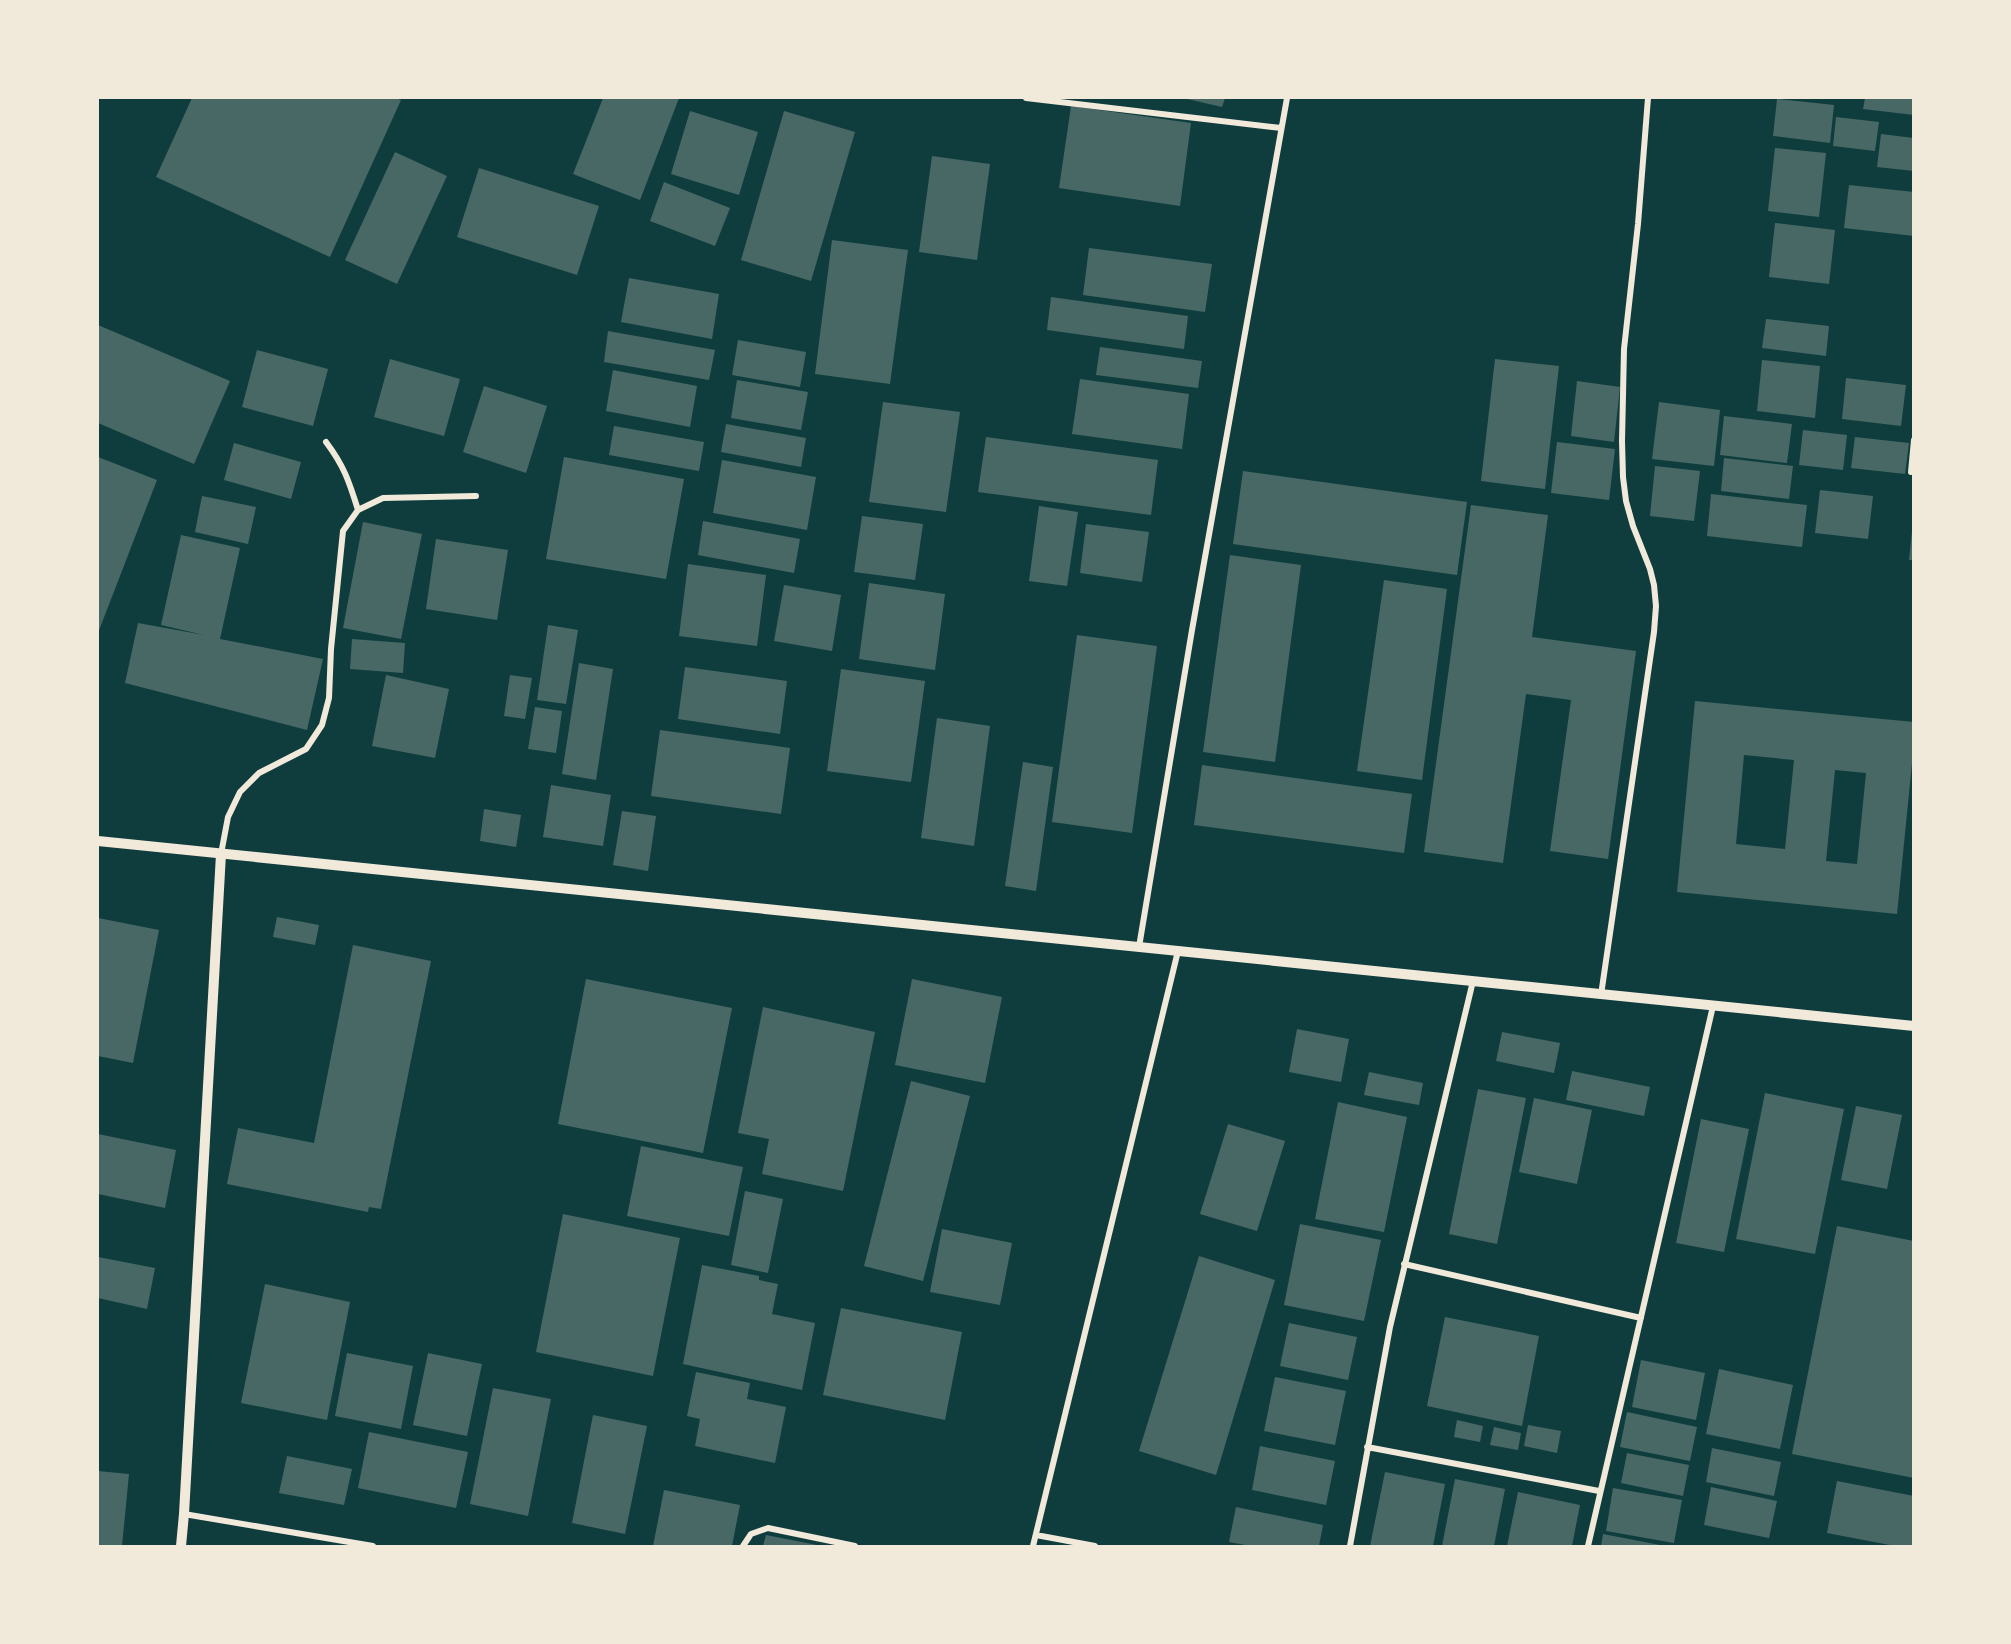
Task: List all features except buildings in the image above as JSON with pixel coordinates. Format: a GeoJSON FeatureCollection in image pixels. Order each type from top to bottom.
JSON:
{"type":"FeatureCollection","features":[{"type":"Feature","properties":{"kind":"street"},"geometry":{"type":"LineString","coordinates":[[1026,98],[1281,128]]}},
{"type":"Feature","properties":{"kind":"street"},"geometry":{"type":"LineString","coordinates":[[1139,947],[1192,630],[1287,98]]}},
{"type":"Feature","properties":{"kind":"street"},"geometry":{"type":"LineString","coordinates":[[1601,995],[1656,606],[1650,569],[1626,501],[1622,441],[1624,350],[1638,224],[1648,98]]}},
{"type":"Feature","properties":{"kind":"street"},"geometry":{"type":"LineString","coordinates":[[1911,472],[1914,440]]}},
{"type":"Feature","properties":{"kind":"street"},"geometry":{"type":"LineString","coordinates":[[326,442],[341,461],[357,510]]}},
{"type":"Feature","properties":{"kind":"street"},"geometry":{"type":"LineString","coordinates":[[181,1546],[221,854],[228,817],[240,792],[259,773],[306,749],[322,725],[329,698],[331,649],[343,531],[357,510],[383,498],[476,496]]}},
{"type":"Feature","properties":{"kind":"street"},"geometry":{"type":"LineString","coordinates":[[98,841],[1914,1026]]}},
{"type":"Feature","properties":{"kind":"street"},"geometry":{"type":"LineString","coordinates":[[1033,1546],[1178,951]]}},
{"type":"Feature","properties":{"kind":"street"},"geometry":{"type":"LineString","coordinates":[[1350,1546],[1379,1377],[1473,981]]}},
{"type":"Feature","properties":{"kind":"street"},"geometry":{"type":"LineString","coordinates":[[1588,1546],[1713,1006]]}},
{"type":"Feature","properties":{"kind":"street"},"geometry":{"type":"LineString","coordinates":[[1404,1264],[1641,1318]]}},
{"type":"Feature","properties":{"kind":"street"},"geometry":{"type":"LineString","coordinates":[[1367,1447],[1599,1491]]}},
{"type":"Feature","properties":{"kind":"street"},"geometry":{"type":"LineString","coordinates":[[184,1514],[373,1546]]}},
{"type":"Feature","properties":{"kind":"street"},"geometry":{"type":"LineString","coordinates":[[742,1546],[751,1534],[768,1528],[855,1546]]}},
{"type":"Feature","properties":{"kind":"street"},"geometry":{"type":"LineString","coordinates":[[1036,1535],[1095,1546]]}}]}
